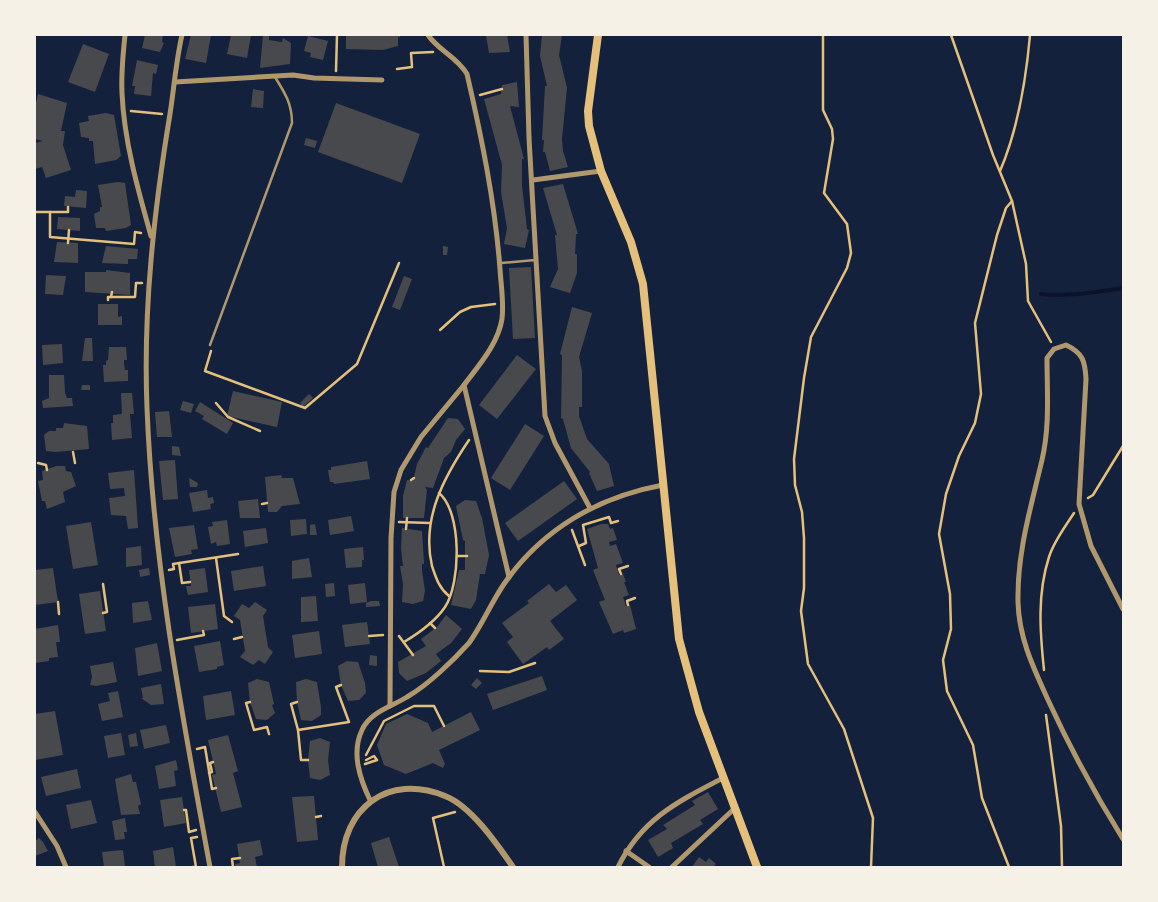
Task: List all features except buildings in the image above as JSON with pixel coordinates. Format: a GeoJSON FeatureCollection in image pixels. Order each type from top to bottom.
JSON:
{"type":"FeatureCollection","features":[{"type":"Feature","properties":{"kind":"main road"},"geometry":{"type":"LineString","coordinates":[[598,35],[588,110],[591,140],[601,171],[632,242],[643,284],[676,618],[684,662],[723,778],[757,867]]}},
{"type":"Feature","properties":{"kind":"street"},"geometry":{"type":"LineString","coordinates":[[125,35],[122,71],[124,112],[134,171],[152,240]]}},
{"type":"Feature","properties":{"kind":"street"},"geometry":{"type":"LineString","coordinates":[[182,35],[159,181],[152,240],[146,356],[154,506],[169,632],[210,867]]}},
{"type":"Feature","properties":{"kind":"street"},"geometry":{"type":"LineString","coordinates":[[390,706],[391,538],[394,492],[405,462],[421,437],[484,358],[499,330],[502,308],[499,263],[487,159],[467,74],[460,62],[436,44],[428,35]]}},
{"type":"Feature","properties":{"kind":"street"},"geometry":{"type":"LineString","coordinates":[[526,35],[529,138],[533,180],[543,392],[547,423],[563,461],[590,508]]}},
{"type":"Feature","properties":{"kind":"street"},"geometry":{"type":"LineString","coordinates":[[175,82],[275,76],[382,80]]}},
{"type":"Feature","properties":{"kind":"street"},"geometry":{"type":"LineString","coordinates":[[533,180],[601,171]]}},
{"type":"Feature","properties":{"kind":"street"},"geometry":{"type":"LineString","coordinates":[[1123,610],[1091,546],[1079,504],[1086,380],[1085,360],[1076,350],[1066,345],[1054,349],[1047,358],[1049,417],[1042,459],[1022,545],[1018,601],[1020,630],[1028,656],[1072,754],[1123,839]]}},
{"type":"Feature","properties":{"kind":"street"},"geometry":{"type":"LineString","coordinates":[[464,385],[509,577]]}},
{"type":"Feature","properties":{"kind":"street"},"geometry":{"type":"LineString","coordinates":[[370,800],[358,768],[358,743],[362,731],[369,720],[423,687],[455,658],[469,642],[509,577],[545,539],[590,508],[638,490],[663,485]]}},
{"type":"Feature","properties":{"kind":"street"},"geometry":{"type":"LineString","coordinates":[[618,867],[637,834],[650,821],[694,793],[723,778]]}},
{"type":"Feature","properties":{"kind":"street"},"geometry":{"type":"LineString","coordinates":[[342,867],[342,853],[346,835],[355,815],[370,800],[397,790],[421,790],[446,796],[471,816],[493,839],[513,867]]}},
{"type":"Feature","properties":{"kind":"street"},"geometry":{"type":"LineString","coordinates":[[672,867],[734,808]]}},
{"type":"Feature","properties":{"kind":"street"},"geometry":{"type":"LineString","coordinates":[[35,812],[57,846],[66,867]]}},
{"type":"Feature","properties":{"kind":"street"},"geometry":{"type":"LineString","coordinates":[[626,851],[649,867]]}},
{"type":"Feature","properties":{"kind":"lane"},"geometry":{"type":"LineString","coordinates":[[210,345],[292,123],[292,109],[288,96],[275,76]]}},
{"type":"Feature","properties":{"kind":"lane"},"geometry":{"type":"LineString","coordinates":[[499,263],[536,260]]}},
{"type":"Feature","properties":{"kind":"path"},"geometry":{"type":"LineString","coordinates":[[334,78],[338,50],[337,35]]}},
{"type":"Feature","properties":{"kind":"path"},"geometry":{"type":"LineString","coordinates":[[823,35],[823,110],[832,129],[833,139],[824,193],[847,224],[851,253],[847,268],[811,337],[804,378],[794,459],[804,547],[804,588],[801,611],[808,664],[844,729],[873,818],[871,867]]}},
{"type":"Feature","properties":{"kind":"path"},"geometry":{"type":"LineString","coordinates":[[951,35],[1012,201],[1026,264],[1028,301],[1054,349]]}},
{"type":"Feature","properties":{"kind":"path"},"geometry":{"type":"LineString","coordinates":[[1000,171],[1007,155],[1020,100],[1030,35]]}},
{"type":"Feature","properties":{"kind":"path"},"geometry":{"type":"LineString","coordinates":[[397,69],[412,68],[411,53],[440,52]]}},
{"type":"Feature","properties":{"kind":"path"},"geometry":{"type":"LineString","coordinates":[[480,95],[502,89]]}},
{"type":"Feature","properties":{"kind":"path"},"geometry":{"type":"LineString","coordinates":[[129,111],[162,114]]}},
{"type":"Feature","properties":{"kind":"path"},"geometry":{"type":"LineString","coordinates":[[1009,867],[982,798],[973,745],[947,691],[943,660],[951,629],[950,594],[939,534],[946,494],[959,456],[975,423],[981,394],[976,323],[997,235],[1006,208],[1012,201]]}},
{"type":"Feature","properties":{"kind":"path"},"geometry":{"type":"LineString","coordinates":[[35,212],[68,212],[68,207]]}},
{"type":"Feature","properties":{"kind":"path"},"geometry":{"type":"LineString","coordinates":[[50,212],[50,237],[134,244],[135,232],[141,233]]}},
{"type":"Feature","properties":{"kind":"path"},"geometry":{"type":"LineString","coordinates":[[68,243],[69,230]]}},
{"type":"Feature","properties":{"kind":"path"},"geometry":{"type":"LineString","coordinates":[[210,345],[212,352],[206,371],[305,408],[357,364],[399,263]]}},
{"type":"Feature","properties":{"kind":"path"},"geometry":{"type":"LineString","coordinates":[[108,300],[108,297],[135,297],[136,282],[144,283]]}},
{"type":"Feature","properties":{"kind":"path"},"geometry":{"type":"LineString","coordinates":[[112,292],[112,297]]}},
{"type":"Feature","properties":{"kind":"path"},"geometry":{"type":"LineString","coordinates":[[440,330],[460,312],[471,307],[495,304]]}},
{"type":"Feature","properties":{"kind":"path"},"geometry":{"type":"LineString","coordinates":[[216,403],[228,417],[260,431]]}},
{"type":"Feature","properties":{"kind":"path"},"geometry":{"type":"LineString","coordinates":[[449,596],[440,586],[433,569],[430,551],[430,523],[440,493],[471,437]]}},
{"type":"Feature","properties":{"kind":"path"},"geometry":{"type":"LineString","coordinates":[[1046,680],[1040,633],[1040,607],[1049,557],[1079,504],[1093,495],[1123,446]]}},
{"type":"Feature","properties":{"kind":"path"},"geometry":{"type":"LineString","coordinates":[[73,452],[75,463]]}},
{"type":"Feature","properties":{"kind":"path"},"geometry":{"type":"LineString","coordinates":[[38,463],[46,465],[47,470]]}},
{"type":"Feature","properties":{"kind":"path"},"geometry":{"type":"LineString","coordinates":[[404,642],[430,623],[446,606],[449,596],[457,556],[450,507],[440,493]]}},
{"type":"Feature","properties":{"kind":"path"},"geometry":{"type":"LineString","coordinates":[[262,504],[267,503]]}},
{"type":"Feature","properties":{"kind":"path"},"geometry":{"type":"LineString","coordinates":[[579,546],[586,543],[583,525],[610,517],[611,523],[618,521]]}},
{"type":"Feature","properties":{"kind":"path"},"geometry":{"type":"LineString","coordinates":[[397,522],[407,520],[430,523]]}},
{"type":"Feature","properties":{"kind":"path"},"geometry":{"type":"LineString","coordinates":[[406,529],[407,520]]}},
{"type":"Feature","properties":{"kind":"path"},"geometry":{"type":"LineString","coordinates":[[596,521],[597,526]]}},
{"type":"Feature","properties":{"kind":"path"},"geometry":{"type":"LineString","coordinates":[[453,523],[460,522]]}},
{"type":"Feature","properties":{"kind":"path"},"geometry":{"type":"LineString","coordinates":[[571,529],[575,533],[585,566]]}},
{"type":"Feature","properties":{"kind":"path"},"geometry":{"type":"LineString","coordinates":[[168,570],[174,569],[173,564],[238,554]]}},
{"type":"Feature","properties":{"kind":"path"},"geometry":{"type":"LineString","coordinates":[[457,556],[467,556]]}},
{"type":"Feature","properties":{"kind":"path"},"geometry":{"type":"LineString","coordinates":[[216,557],[224,616],[232,622]]}},
{"type":"Feature","properties":{"kind":"path"},"geometry":{"type":"LineString","coordinates":[[179,563],[182,583],[190,582]]}},
{"type":"Feature","properties":{"kind":"path"},"geometry":{"type":"LineString","coordinates":[[621,574],[619,569],[628,566]]}},
{"type":"Feature","properties":{"kind":"path"},"geometry":{"type":"LineString","coordinates":[[103,584],[107,612],[104,613]]}},
{"type":"Feature","properties":{"kind":"path"},"geometry":{"type":"LineString","coordinates":[[451,587],[456,588]]}},
{"type":"Feature","properties":{"kind":"path"},"geometry":{"type":"LineString","coordinates":[[628,605],[627,601],[635,598]]}},
{"type":"Feature","properties":{"kind":"path"},"geometry":{"type":"LineString","coordinates":[[58,602],[59,614]]}},
{"type":"Feature","properties":{"kind":"path"},"geometry":{"type":"LineString","coordinates":[[430,623],[435,628]]}},
{"type":"Feature","properties":{"kind":"path"},"geometry":{"type":"LineString","coordinates":[[183,639],[204,635],[203,632]]}},
{"type":"Feature","properties":{"kind":"path"},"geometry":{"type":"LineString","coordinates":[[397,633],[413,655]]}},
{"type":"Feature","properties":{"kind":"path"},"geometry":{"type":"LineString","coordinates":[[369,636],[384,635]]}},
{"type":"Feature","properties":{"kind":"path"},"geometry":{"type":"LineString","coordinates":[[234,639],[242,638]]}},
{"type":"Feature","properties":{"kind":"path"},"geometry":{"type":"LineString","coordinates":[[480,671],[509,672],[535,663]]}},
{"type":"Feature","properties":{"kind":"path"},"geometry":{"type":"LineString","coordinates":[[298,730],[349,722],[336,687],[341,685]]}},
{"type":"Feature","properties":{"kind":"path"},"geometry":{"type":"LineString","coordinates":[[1048,699],[1046,718],[1061,826],[1062,867]]}},
{"type":"Feature","properties":{"kind":"path"},"geometry":{"type":"LineString","coordinates":[[250,702],[246,703],[254,730],[267,728],[269,734]]}},
{"type":"Feature","properties":{"kind":"path"},"geometry":{"type":"LineString","coordinates":[[296,702],[291,704],[298,730],[301,760],[308,760]]}},
{"type":"Feature","properties":{"kind":"path"},"geometry":{"type":"LineString","coordinates":[[364,765],[376,760],[374,756],[366,760],[366,756],[384,721],[414,706],[434,706],[444,726]]}},
{"type":"Feature","properties":{"kind":"path"},"geometry":{"type":"LineString","coordinates":[[197,749],[205,747],[212,789],[216,788]]}},
{"type":"Feature","properties":{"kind":"path"},"geometry":{"type":"LineString","coordinates":[[209,773],[212,772],[210,763],[213,762]]}},
{"type":"Feature","properties":{"kind":"path"},"geometry":{"type":"LineString","coordinates":[[184,810],[186,810],[190,832],[194,831]]}},
{"type":"Feature","properties":{"kind":"path"},"geometry":{"type":"LineString","coordinates":[[444,867],[433,818],[459,811]]}},
{"type":"Feature","properties":{"kind":"path"},"geometry":{"type":"LineString","coordinates":[[316,817],[321,816]]}},
{"type":"Feature","properties":{"kind":"path"},"geometry":{"type":"LineString","coordinates":[[193,867],[196,866],[191,838],[195,837]]}},
{"type":"Feature","properties":{"kind":"path"},"geometry":{"type":"LineString","coordinates":[[233,867],[232,859],[240,858]]}},
{"type":"Feature","properties":{"kind":"waterway"},"geometry":{"type":"LineString","coordinates":[[1041,294],[1071,294],[1123,288]]}}]}
